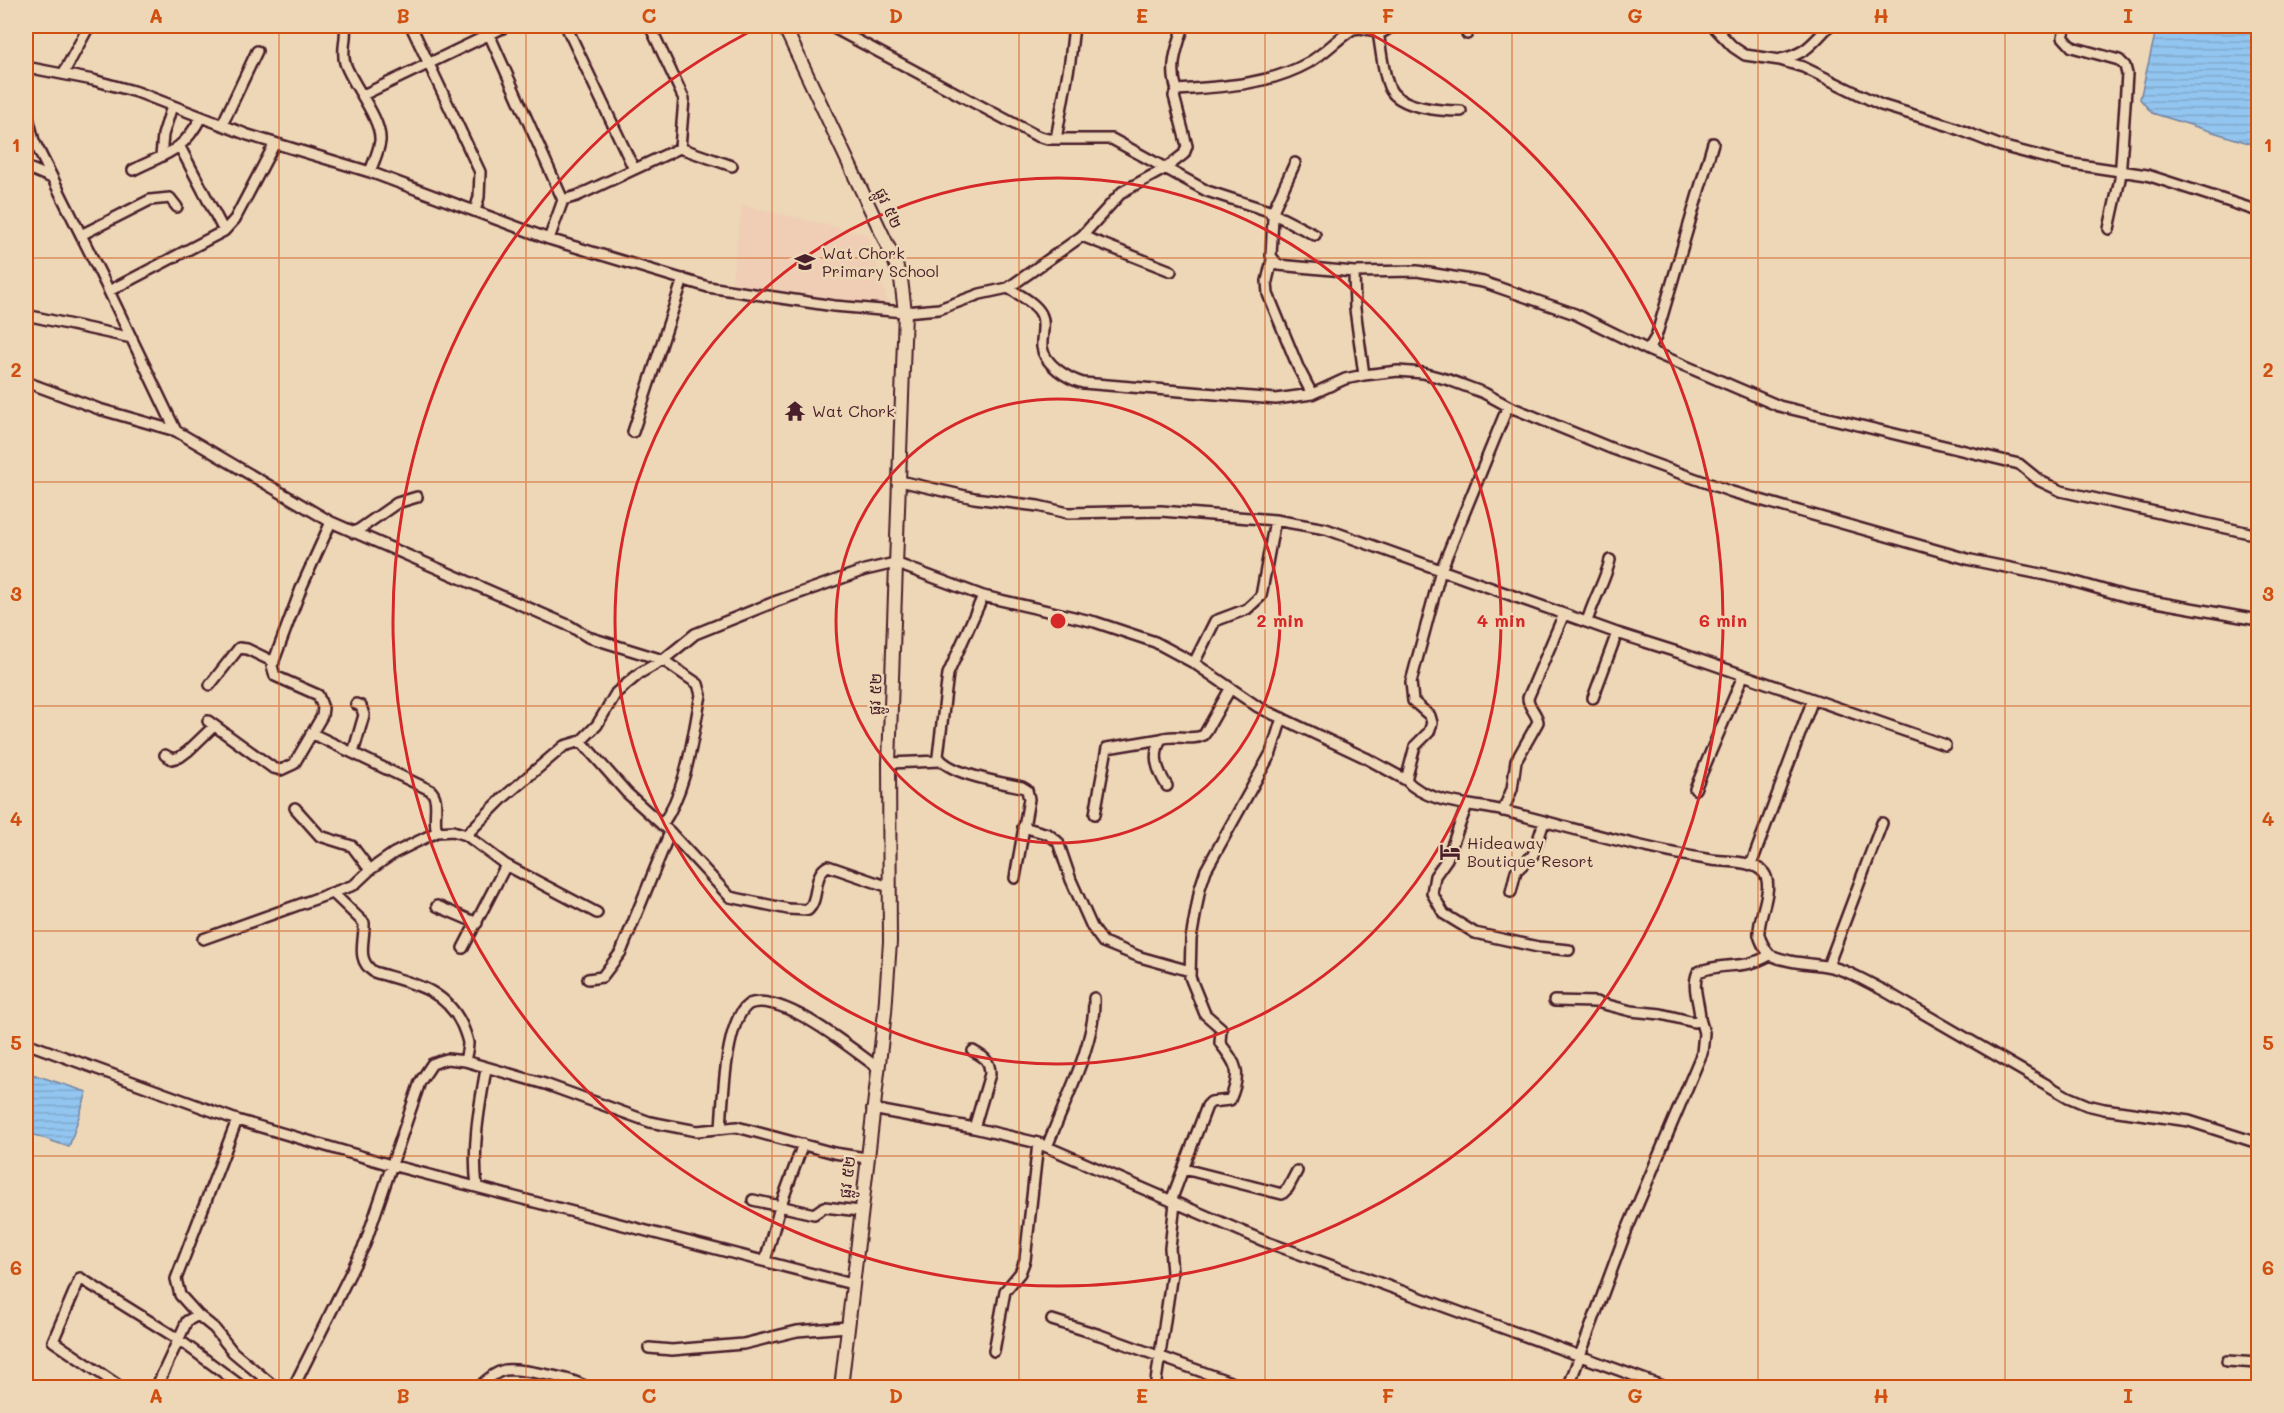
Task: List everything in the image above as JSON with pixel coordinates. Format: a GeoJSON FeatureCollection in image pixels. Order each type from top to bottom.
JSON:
{"type":"FeatureCollection","features":[{"type":"Feature","properties":{"kind":"street"},"geometry":{"type":"LineString","coordinates":[[63,74],[89,26]]}},
{"type":"Feature","properties":{"kind":"street"},"geometry":{"type":"LineString","coordinates":[[345,26],[342,51],[345,65],[363,95],[381,140],[370,172]]}},
{"type":"Feature","properties":{"kind":"street"},"geometry":{"type":"LineString","coordinates":[[411,26],[480,172],[479,197],[475,211]]}},
{"type":"Feature","properties":{"kind":"street"},"geometry":{"type":"LineString","coordinates":[[363,95],[507,26]]}},
{"type":"Feature","properties":{"kind":"street"},"geometry":{"type":"LineString","coordinates":[[566,26],[634,169]]}},
{"type":"Feature","properties":{"kind":"street"},"geometry":{"type":"LineString","coordinates":[[650,26],[684,99],[680,148]]}},
{"type":"Feature","properties":{"kind":"street","name":"ផ្លូវ ៥២"},"geometry":{"type":"LineString","coordinates":[[784,26],[893,257],[901,279],[906,312],[889,763],[889,954],[885,1012],[840,1388]]}},
{"type":"Feature","properties":{"kind":"street"},"geometry":{"type":"LineString","coordinates":[[830,26],[1043,138],[1112,139],[1207,191],[1272,213],[1315,235]]}},
{"type":"Feature","properties":{"kind":"street"},"geometry":{"type":"LineString","coordinates":[[1056,139],[1074,26]]}},
{"type":"Feature","properties":{"kind":"street"},"geometry":{"type":"LineString","coordinates":[[26,67],[137,92],[222,125],[370,172],[549,238],[708,287],[834,306],[906,312],[939,309],[980,294],[1008,288],[1083,236],[1122,192],[1166,168],[1187,150],[1174,96],[1177,90],[1174,80],[1174,61],[1184,26]]}},
{"type":"Feature","properties":{"kind":"street"},"geometry":{"type":"LineString","coordinates":[[1177,90],[1241,84],[1275,77],[1309,63],[1353,29],[1365,28],[1378,32],[1393,26]]}},
{"type":"Feature","properties":{"kind":"street"},"geometry":{"type":"LineString","coordinates":[[1713,26],[1732,47],[1745,55],[1780,60],[1803,67],[1881,105],[1950,126],[2001,146],[2066,163],[2147,175],[2259,211]]}},
{"type":"Feature","properties":{"kind":"street"},"geometry":{"type":"LineString","coordinates":[[1780,60],[1805,51],[1829,26]]}},
{"type":"Feature","properties":{"kind":"street"},"geometry":{"type":"LineString","coordinates":[[2066,26],[2063,37],[2072,46],[2119,60],[2125,66],[2127,74],[2127,101],[2120,172],[2109,229]]}},
{"type":"Feature","properties":{"kind":"street"},"geometry":{"type":"LineString","coordinates":[[1378,32],[1388,85],[1397,97],[1432,110],[1461,111]]}},
{"type":"Feature","properties":{"kind":"street"},"geometry":{"type":"LineString","coordinates":[[489,34],[563,200],[549,238]]}},
{"type":"Feature","properties":{"kind":"street"},"geometry":{"type":"LineString","coordinates":[[222,125],[257,51]]}},
{"type":"Feature","properties":{"kind":"street"},"geometry":{"type":"LineString","coordinates":[[161,156],[162,135],[172,106]]}},
{"type":"Feature","properties":{"kind":"street"},"geometry":{"type":"LineString","coordinates":[[26,109],[34,141],[176,431]]}},
{"type":"Feature","properties":{"kind":"street"},"geometry":{"type":"LineString","coordinates":[[134,170],[180,147],[191,136],[201,117]]}},
{"type":"Feature","properties":{"kind":"street"},"geometry":{"type":"LineString","coordinates":[[109,291],[224,231],[235,219],[275,143]]}},
{"type":"Feature","properties":{"kind":"street"},"geometry":{"type":"LineString","coordinates":[[1648,350],[1656,338],[1713,143]]}},
{"type":"Feature","properties":{"kind":"street"},"geometry":{"type":"LineString","coordinates":[[180,147],[224,231]]}},
{"type":"Feature","properties":{"kind":"street"},"geometry":{"type":"LineString","coordinates":[[563,200],[577,196],[680,148],[732,166]]}},
{"type":"Feature","properties":{"kind":"street"},"geometry":{"type":"LineString","coordinates":[[1295,163],[1272,213],[1272,260],[1267,281],[1268,294],[1298,367],[1312,394]]}},
{"type":"Feature","properties":{"kind":"street"},"geometry":{"type":"LineString","coordinates":[[26,167],[52,178]]}},
{"type":"Feature","properties":{"kind":"street"},"geometry":{"type":"LineString","coordinates":[[81,235],[150,200],[170,198],[177,207]]}},
{"type":"Feature","properties":{"kind":"street"},"geometry":{"type":"LineString","coordinates":[[1083,236],[1171,271]]}},
{"type":"Feature","properties":{"kind":"street"},"geometry":{"type":"LineString","coordinates":[[1272,260],[1281,265],[1354,272],[1417,271],[1483,282],[1575,315],[1648,350],[1779,406],[2019,464],[2040,481],[2061,491],[2259,535]]}},
{"type":"Feature","properties":{"kind":"street"},"geometry":{"type":"LineString","coordinates":[[1354,272],[1355,309],[1364,375]]}},
{"type":"Feature","properties":{"kind":"street"},"geometry":{"type":"LineString","coordinates":[[633,432],[683,279]]}},
{"type":"Feature","properties":{"kind":"street"},"geometry":{"type":"LineString","coordinates":[[1008,288],[1040,311],[1042,347],[1046,358],[1077,382],[1096,386],[1276,399],[1312,394],[1345,379],[1364,375],[1398,371],[1423,374],[1449,380],[1484,393],[1508,406],[1613,449],[1732,492],[1971,560],[2065,579],[2128,597],[2259,620]]}},
{"type":"Feature","properties":{"kind":"street"},"geometry":{"type":"LineString","coordinates":[[26,315],[132,338]]}},
{"type":"Feature","properties":{"kind":"street"},"geometry":{"type":"LineString","coordinates":[[26,382],[99,409],[176,431],[331,522],[570,626],[588,637],[663,660],[698,684],[701,689],[684,778],[621,952],[602,977],[588,979]]}},
{"type":"Feature","properties":{"kind":"street"},"geometry":{"type":"LineString","coordinates":[[1406,780],[1415,746],[1429,732],[1432,723],[1430,716],[1413,701],[1411,682],[1441,570],[1508,406]]}},
{"type":"Feature","properties":{"kind":"street"},"geometry":{"type":"LineString","coordinates":[[900,481],[990,501],[1038,506],[1068,513],[1161,511],[1275,520],[1326,529],[1617,633],[1680,652],[1945,745]]}},
{"type":"Feature","properties":{"kind":"street"},"geometry":{"type":"LineString","coordinates":[[354,533],[397,503],[417,497]]}},
{"type":"Feature","properties":{"kind":"street"},"geometry":{"type":"LineString","coordinates":[[1194,663],[1215,621],[1247,609],[1261,596],[1275,520]]}},
{"type":"Feature","properties":{"kind":"street"},"geometry":{"type":"LineString","coordinates":[[165,755],[172,759],[180,757],[211,724],[273,768],[281,770],[294,764],[322,717],[322,701],[318,694],[275,676],[274,662],[302,586],[331,522]]}},
{"type":"Feature","properties":{"kind":"street"},"geometry":{"type":"LineString","coordinates":[[1587,622],[1591,606],[1606,576],[1610,560]]}},
{"type":"Feature","properties":{"kind":"street"},"geometry":{"type":"LineString","coordinates":[[466,836],[504,797],[564,746],[581,741],[597,725],[616,693],[695,634],[866,570],[895,563],[983,596],[1095,622],[1155,642],[1194,663],[1258,708],[1406,780],[1429,794],[1661,850],[1751,865],[1764,873],[1766,879],[1766,894],[1759,928],[1760,938],[1770,955],[1795,964],[1828,966],[1883,990],[2068,1097],[2087,1105],[2189,1121],[2259,1143]]}},
{"type":"Feature","properties":{"kind":"street"},"geometry":{"type":"LineString","coordinates":[[940,761],[937,750],[941,737],[948,674],[983,596]]}},
{"type":"Feature","properties":{"kind":"street"},"geometry":{"type":"LineString","coordinates":[[1503,811],[1512,789],[1516,761],[1538,722],[1528,698],[1564,614]]}},
{"type":"Feature","properties":{"kind":"street"},"geometry":{"type":"LineString","coordinates":[[1593,698],[1617,633]]}},
{"type":"Feature","properties":{"kind":"street"},"geometry":{"type":"LineString","coordinates":[[210,685],[239,648],[247,649],[274,662]]}},
{"type":"Feature","properties":{"kind":"street"},"geometry":{"type":"LineString","coordinates":[[1695,789],[1743,675]]}},
{"type":"Feature","properties":{"kind":"street"},"geometry":{"type":"LineString","coordinates":[[1095,814],[1107,748],[1174,736],[1198,738],[1204,735],[1230,689]]}},
{"type":"Feature","properties":{"kind":"street"},"geometry":{"type":"LineString","coordinates":[[1751,865],[1813,699]]}},
{"type":"Feature","properties":{"kind":"street"},"geometry":{"type":"LineString","coordinates":[[353,753],[364,715],[362,706],[356,704]]}},
{"type":"Feature","properties":{"kind":"street"},"geometry":{"type":"LineString","coordinates":[[1155,1388],[1172,1273],[1170,1248],[1173,1202],[1207,1106],[1211,1102],[1230,1100],[1238,1072],[1220,1043],[1221,1028],[1204,1014],[1192,985],[1191,939],[1203,879],[1271,753],[1282,718]]}},
{"type":"Feature","properties":{"kind":"street"},"geometry":{"type":"LineString","coordinates":[[311,733],[434,793],[437,832]]}},
{"type":"Feature","properties":{"kind":"street"},"geometry":{"type":"LineString","coordinates":[[1161,739],[1155,756],[1157,766],[1167,786]]}},
{"type":"Feature","properties":{"kind":"street"},"geometry":{"type":"LineString","coordinates":[[581,741],[627,793],[666,828],[725,893],[738,899],[788,909],[808,910],[813,904],[820,875],[828,866],[889,887]]}},
{"type":"Feature","properties":{"kind":"street"},"geometry":{"type":"LineString","coordinates":[[889,763],[940,761],[987,779],[1022,787],[1029,794],[1015,878]]}},
{"type":"Feature","properties":{"kind":"street"},"geometry":{"type":"LineString","coordinates":[[1467,805],[1447,859],[1435,876],[1432,893],[1444,914],[1475,933],[1538,947],[1569,950]]}},
{"type":"Feature","properties":{"kind":"street"},"geometry":{"type":"LineString","coordinates":[[295,808],[320,836],[352,846],[370,870]]}},
{"type":"Feature","properties":{"kind":"street"},"geometry":{"type":"LineString","coordinates":[[1511,892],[1516,871],[1533,855],[1544,822]]}},
{"type":"Feature","properties":{"kind":"street"},"geometry":{"type":"LineString","coordinates":[[1828,966],[1882,823]]}},
{"type":"Feature","properties":{"kind":"street"},"geometry":{"type":"LineString","coordinates":[[1023,828],[1048,834],[1058,842],[1088,917],[1102,942],[1140,957],[1190,971]]}},
{"type":"Feature","properties":{"kind":"street"},"geometry":{"type":"LineString","coordinates":[[203,939],[354,885],[394,853],[437,832],[453,831],[466,836],[506,865],[597,914]]}},
{"type":"Feature","properties":{"kind":"street"},"geometry":{"type":"LineString","coordinates":[[463,948],[506,865]]}},
{"type":"Feature","properties":{"kind":"street"},"geometry":{"type":"LineString","coordinates":[[334,894],[364,923],[363,960],[367,968],[427,988],[445,999],[466,1034],[468,1042],[465,1061]]}},
{"type":"Feature","properties":{"kind":"street"},"geometry":{"type":"LineString","coordinates":[[437,906],[477,923]]}},
{"type":"Feature","properties":{"kind":"street"},"geometry":{"type":"LineString","coordinates":[[1568,1388],[1623,1237],[1702,1053],[1704,1033],[1695,979],[1698,972],[1707,968],[1757,963],[1770,955]]}},
{"type":"Feature","properties":{"kind":"street"},"geometry":{"type":"LineString","coordinates":[[994,1351],[1004,1295],[1020,1272],[1025,1260],[1042,1145],[1077,1076],[1094,1017],[1094,998]]}},
{"type":"Feature","properties":{"kind":"street"},"geometry":{"type":"LineString","coordinates":[[1554,1001],[1588,1000],[1631,1011],[1661,1014],[1695,1022],[1700,1018]]}},
{"type":"Feature","properties":{"kind":"street"},"geometry":{"type":"LineString","coordinates":[[721,1128],[728,1050],[744,1007],[754,1002],[800,1014],[877,1067]]}},
{"type":"Feature","properties":{"kind":"street"},"geometry":{"type":"LineString","coordinates":[[26,1043],[237,1120],[391,1165],[852,1284]]}},
{"type":"Feature","properties":{"kind":"street"},"geometry":{"type":"LineString","coordinates":[[973,1052],[987,1060],[990,1066],[990,1074],[974,1128]]}},
{"type":"Feature","properties":{"kind":"street"},"geometry":{"type":"LineString","coordinates":[[293,1388],[365,1244],[409,1110],[424,1073],[432,1064],[440,1060],[465,1061],[486,1069],[544,1084],[650,1122],[697,1131],[736,1127],[866,1158]]}},
{"type":"Feature","properties":{"kind":"street"},"geometry":{"type":"LineString","coordinates":[[477,1187],[474,1160],[476,1131],[486,1069]]}},
{"type":"Feature","properties":{"kind":"street"},"geometry":{"type":"LineString","coordinates":[[872,1109],[974,1128],[1042,1145],[1264,1240],[1668,1388]]}},
{"type":"Feature","properties":{"kind":"street"},"geometry":{"type":"LineString","coordinates":[[237,1120],[176,1280],[180,1295],[198,1315],[214,1329],[233,1352],[276,1388]]}},
{"type":"Feature","properties":{"kind":"street"},"geometry":{"type":"LineString","coordinates":[[765,1261],[780,1207],[803,1144]]}},
{"type":"Feature","properties":{"kind":"street"},"geometry":{"type":"LineString","coordinates":[[1184,1169],[1282,1194],[1297,1171]]}},
{"type":"Feature","properties":{"kind":"street"},"geometry":{"type":"LineString","coordinates":[[753,1200],[814,1214],[824,1207],[860,1211]]}},
{"type":"Feature","properties":{"kind":"street"},"geometry":{"type":"LineString","coordinates":[[123,1388],[53,1341],[80,1278],[178,1339],[244,1388]]}},
{"type":"Feature","properties":{"kind":"street"},"geometry":{"type":"LineString","coordinates":[[156,1388],[187,1321],[198,1315]]}},
{"type":"Feature","properties":{"kind":"street"},"geometry":{"type":"LineString","coordinates":[[1052,1320],[1247,1388]]}},
{"type":"Feature","properties":{"kind":"street"},"geometry":{"type":"LineString","coordinates":[[649,1348],[672,1350],[743,1344],[797,1331],[847,1327]]}},
{"type":"Feature","properties":{"kind":"street"},"geometry":{"type":"LineString","coordinates":[[2227,1361],[2259,1363]]}},
{"type":"Feature","properties":{"kind":"street"},"geometry":{"type":"LineString","coordinates":[[478,1388],[495,1374],[507,1369],[562,1377],[582,1383],[587,1388]]}},
{"type":"Feature","properties":{"kind":"shaded area","name":"Wat Chork Primary School"},"geometry":{"type":"Polygon","coordinates":[[[742,205],[869,235],[888,305],[731,288],[742,205]]]}},
{"type":"Feature","properties":{"kind":"water"},"geometry":{"type":"Polygon","coordinates":[[[2157,26],[2258,26],[2258,146],[2152,113],[2140,99],[2157,26]]]}},
{"type":"Feature","properties":{"kind":"water"},"geometry":{"type":"Polygon","coordinates":[[[26,1072],[87,1092],[69,1147],[26,1132],[26,1072]]]}},
{"type":"Feature","properties":{"kind":"place","name":"Wat Chork Primary School"},"geometry":{"type":"Point","coordinates":[805,262]}},
{"type":"Feature","properties":{"kind":"place","name":"Wat Chork"},"geometry":{"type":"Point","coordinates":[795,411]}},
{"type":"Feature","properties":{"kind":"place","name":"Hideaway Boutique Resort"},"geometry":{"type":"Point","coordinates":[1450,852]}}]}
